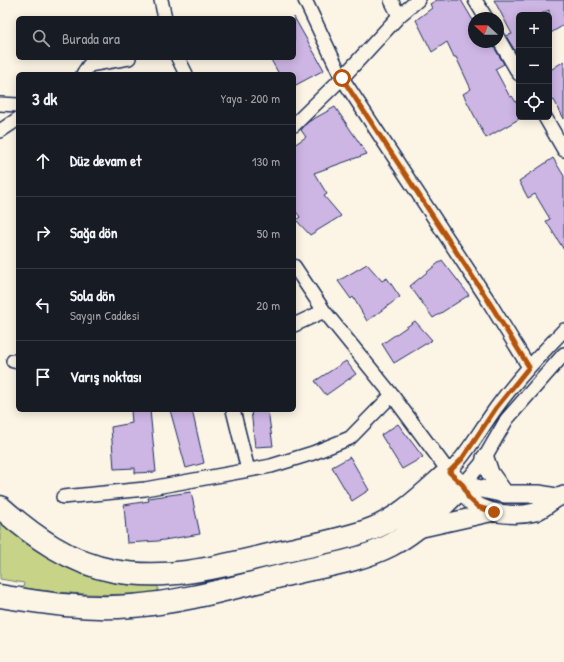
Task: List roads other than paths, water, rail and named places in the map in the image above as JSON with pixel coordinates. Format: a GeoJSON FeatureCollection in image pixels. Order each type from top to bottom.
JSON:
{"type":"FeatureCollection","features":[{"type":"Feature","properties":{"kind":"highway"},"geometry":{"type":"LineString","coordinates":[[0,506],[28,530],[67,555],[113,571],[143,574],[168,574],[244,561],[342,538],[372,529],[392,519],[412,504],[456,479]]}},
{"type":"Feature","properties":{"kind":"highway"},"geometry":{"type":"LineString","coordinates":[[6,597],[97,607],[133,606],[177,599],[353,559],[390,546],[418,529],[456,479]]}},
{"type":"Feature","properties":{"kind":"street"},"geometry":{"type":"LineString","coordinates":[[161,0],[165,16]]}},
{"type":"Feature","properties":{"kind":"street"},"geometry":{"type":"LineString","coordinates":[[305,0],[342,78],[486,297],[529,367]]}},
{"type":"Feature","properties":{"kind":"street"},"geometry":{"type":"LineString","coordinates":[[391,0],[399,16]]}},
{"type":"Feature","properties":{"kind":"street"},"geometry":{"type":"LineString","coordinates":[[296,124],[342,78],[399,16],[418,0]]}},
{"type":"Feature","properties":{"kind":"street"},"geometry":{"type":"LineString","coordinates":[[475,0],[482,12]]}},
{"type":"Feature","properties":{"kind":"street"},"geometry":{"type":"LineString","coordinates":[[504,48],[516,69]]}},
{"type":"Feature","properties":{"kind":"street"},"geometry":{"type":"LineString","coordinates":[[84,72],[89,65],[118,60]]}},
{"type":"Feature","properties":{"kind":"street"},"geometry":{"type":"LineString","coordinates":[[179,60],[185,72]]}},
{"type":"Feature","properties":{"kind":"street"},"geometry":{"type":"LineString","coordinates":[[0,104],[16,105]]}},
{"type":"Feature","properties":{"kind":"street"},"geometry":{"type":"LineString","coordinates":[[0,131],[16,120]]}},
{"type":"Feature","properties":{"kind":"street"},"geometry":{"type":"LineString","coordinates":[[547,120],[564,150]]}},
{"type":"Feature","properties":{"kind":"street"},"geometry":{"type":"LineString","coordinates":[[296,269],[324,311],[392,395],[468,497],[478,507],[494,512],[508,514],[536,511],[560,496]]}},
{"type":"Feature","properties":{"kind":"street"},"geometry":{"type":"LineString","coordinates":[[296,324],[324,311]]}},
{"type":"Feature","properties":{"kind":"street"},"geometry":{"type":"LineString","coordinates":[[456,479],[462,459],[496,408],[529,367],[564,330]]}},
{"type":"Feature","properties":{"kind":"street"},"geometry":{"type":"LineString","coordinates":[[456,479],[485,458],[507,419],[564,354]]}},
{"type":"Feature","properties":{"kind":"street"},"geometry":{"type":"LineString","coordinates":[[63,497],[145,488],[271,466],[314,453],[350,438],[392,395]]}},
{"type":"Feature","properties":{"kind":"street"},"geometry":{"type":"LineString","coordinates":[[234,412],[248,470]]}},
{"type":"Feature","properties":{"kind":"street"},"geometry":{"type":"LineString","coordinates":[[485,458],[490,473],[505,494]]}},
{"type":"Feature","properties":{"kind":"street"},"geometry":{"type":"LineString","coordinates":[[456,479],[505,494],[540,494],[560,496]]}},
{"type":"Feature","properties":{"kind":"street"},"geometry":{"type":"LineString","coordinates":[[418,529],[494,512]]}}]}
